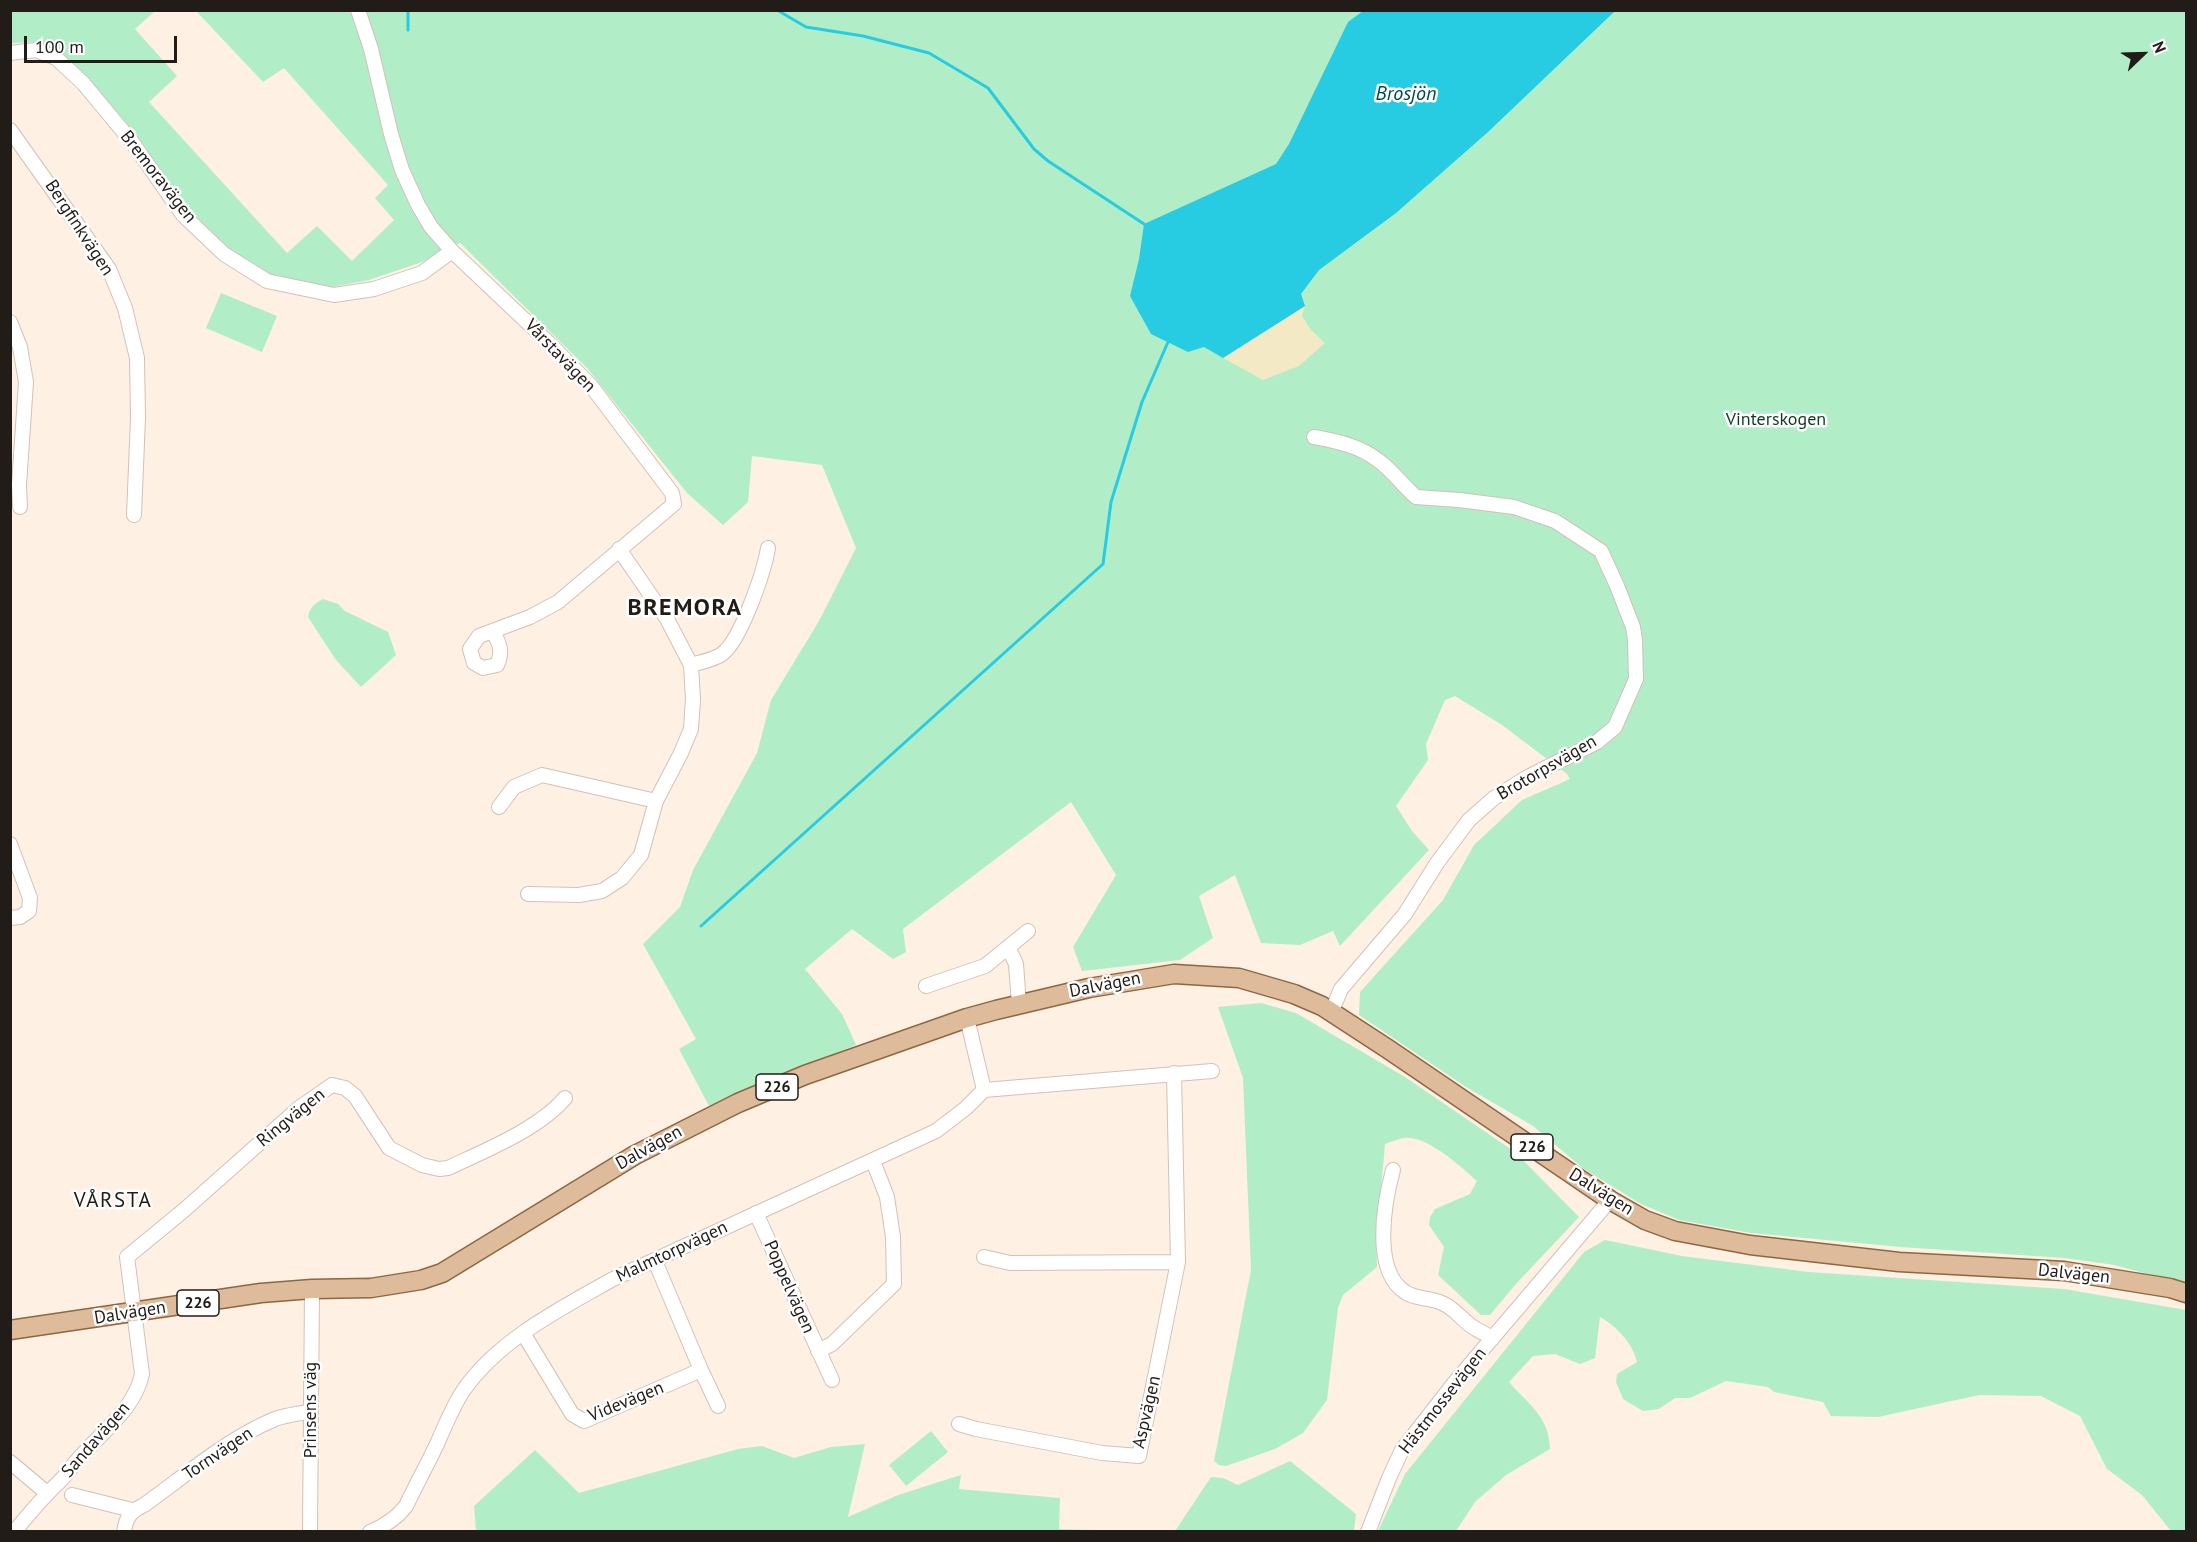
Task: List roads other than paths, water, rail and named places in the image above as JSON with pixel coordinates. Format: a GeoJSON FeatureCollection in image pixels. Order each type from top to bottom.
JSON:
{"type":"FeatureCollection","features":[{"type":"Feature","properties":{"kind":"main road","name":"Dalvägen"},"geometry":{"type":"LineString","coordinates":[[12,1329],[261,1293],[371,1288],[421,1280],[442,1273],[635,1155],[687,1127],[805,1076],[967,1018],[1018,1004],[1149,976],[1197,974],[1239,978],[1308,1000],[1388,1049],[1610,1200],[1645,1220],[1675,1231],[1750,1245],[1899,1262],[2064,1271],[2170,1288],[2187,1293]]}},
{"type":"Feature","properties":{"kind":"street","name":"Vårstavägen"},"geometry":{"type":"LineString","coordinates":[[358,10],[371,49],[391,134],[405,179],[431,227],[452,251],[592,387],[672,493],[674,504],[558,602],[530,617],[493,632]]}},
{"type":"Feature","properties":{"kind":"street","name":"Bremoravägen"},"geometry":{"type":"LineString","coordinates":[[10,53],[36,50],[56,58],[83,83],[132,142],[183,215],[224,254],[267,281],[334,295],[374,289],[422,273],[452,251]]}},
{"type":"Feature","properties":{"kind":"street","name":"Bergfinkvägen"},"geometry":{"type":"LineString","coordinates":[[10,130],[110,269],[125,308],[137,358],[138,418],[134,515]]}},
{"type":"Feature","properties":{"kind":"street"},"geometry":{"type":"LineString","coordinates":[[10,322],[20,347],[26,382],[19,485],[20,507]]}},
{"type":"Feature","properties":{"kind":"street","name":"Brotorpsvägen"},"geometry":{"type":"LineString","coordinates":[[1314,436],[1356,447],[1365,452],[1380,461],[1416,497],[1514,507],[1555,521],[1600,551],[1617,586],[1633,627],[1635,640],[1636,679],[1615,727],[1597,742],[1494,798],[1469,820],[1437,863],[1405,914],[1341,989],[1331,1013]]}},
{"type":"Feature","properties":{"kind":"street"},"geometry":{"type":"LineString","coordinates":[[691,665],[721,655],[733,642],[765,569],[768,548]]}},
{"type":"Feature","properties":{"kind":"street"},"geometry":{"type":"LineString","coordinates":[[528,894],[579,895],[602,891],[622,878],[641,855],[656,801],[691,729],[693,699],[691,665],[667,619],[618,549]]}},
{"type":"Feature","properties":{"kind":"street"},"geometry":{"type":"LineString","coordinates":[[498,807],[514,787],[542,775],[656,801]]}},
{"type":"Feature","properties":{"kind":"street"},"geometry":{"type":"LineString","coordinates":[[10,844],[30,898],[29,911],[20,917],[10,918]]}},
{"type":"Feature","properties":{"kind":"street"},"geometry":{"type":"LineString","coordinates":[[926,986],[985,966],[1028,931]]}},
{"type":"Feature","properties":{"kind":"street"},"geometry":{"type":"LineString","coordinates":[[1008,947],[1016,964],[1018,1004]]}},
{"type":"Feature","properties":{"kind":"street"},"geometry":{"type":"LineString","coordinates":[[967,1018],[984,1090],[1212,1071]]}},
{"type":"Feature","properties":{"kind":"street","name":"Aspvägen"},"geometry":{"type":"LineString","coordinates":[[959,1424],[1102,1453],[1139,1456],[1178,1262],[1174,1073]]}},
{"type":"Feature","properties":{"kind":"street","name":"Ringvägen"},"geometry":{"type":"LineString","coordinates":[[134,1312],[127,1257],[174,1219],[299,1108],[332,1085],[345,1088],[355,1096],[390,1148],[422,1165],[438,1169],[455,1165],[538,1122],[555,1110],[565,1098]]}},
{"type":"Feature","properties":{"kind":"street","name":"Malmtorpvägen"},"geometry":{"type":"LineString","coordinates":[[370,1532],[396,1518],[406,1506],[449,1415],[464,1391],[493,1358],[524,1334],[565,1306],[613,1279],[936,1131],[966,1108],[984,1090]]}},
{"type":"Feature","properties":{"kind":"street","name":"Poppelvägen"},"geometry":{"type":"LineString","coordinates":[[756,1213],[818,1351],[832,1344],[894,1284],[893,1237],[887,1197],[873,1161]]}},
{"type":"Feature","properties":{"kind":"street","name":"Hästmossevägen"},"geometry":{"type":"LineString","coordinates":[[1393,1170],[1384,1246],[1386,1266],[1392,1281],[1410,1295],[1445,1304],[1471,1327],[1484,1332],[1492,1339]]}},
{"type":"Feature","properties":{"kind":"street","name":"Hästmossevägen"},"geometry":{"type":"LineString","coordinates":[[1368,1532],[1402,1450],[1455,1382],[1610,1200]]}},
{"type":"Feature","properties":{"kind":"street"},"geometry":{"type":"LineString","coordinates":[[984,1257],[1010,1263],[1178,1262]]}},
{"type":"Feature","properties":{"kind":"street"},"geometry":{"type":"LineString","coordinates":[[655,1261],[718,1406]]}},
{"type":"Feature","properties":{"kind":"street","name":"Prinsens väg"},"geometry":{"type":"LineString","coordinates":[[310,1532],[312,1289]]}},
{"type":"Feature","properties":{"kind":"street","name":"Sandavägen"},"geometry":{"type":"LineString","coordinates":[[14,1532],[47,1492],[59,1483],[82,1454],[107,1430],[139,1390],[142,1374],[134,1312]]}},
{"type":"Feature","properties":{"kind":"street","name":"Videvägen"},"geometry":{"type":"LineString","coordinates":[[524,1334],[573,1414],[584,1421],[701,1370]]}},
{"type":"Feature","properties":{"kind":"street"},"geometry":{"type":"LineString","coordinates":[[818,1351],[832,1380]]}},
{"type":"Feature","properties":{"kind":"street","name":"Tornvägen"},"geometry":{"type":"LineString","coordinates":[[132,1510],[144,1506],[252,1430],[278,1418],[311,1411]]}},
{"type":"Feature","properties":{"kind":"street","name":"Sandavägen"},"geometry":{"type":"LineString","coordinates":[[10,1462],[47,1492]]}},
{"type":"Feature","properties":{"kind":"street"},"geometry":{"type":"LineString","coordinates":[[72,1495],[132,1510],[125,1522],[124,1532]]}},
{"type":"Feature","properties":{"kind":"water","name":"Brosjön"},"geometry":{"type":"Polygon","coordinates":[[[1363,11],[1615,11],[1488,132],[1396,213],[1319,270],[1301,294],[1305,306],[1223,358],[1204,347],[1188,352],[1151,334],[1130,296],[1144,224],[1276,164],[1289,144],[1348,22],[1363,11]]]}},
{"type":"Feature","properties":{"kind":"waterway"},"geometry":{"type":"LineString","coordinates":[[408,10],[408,30]]}},
{"type":"Feature","properties":{"kind":"waterway"},"geometry":{"type":"LineString","coordinates":[[777,10],[806,27],[863,36],[929,53],[988,88],[1034,149],[1048,161],[1144,224]]}},
{"type":"Feature","properties":{"kind":"waterway"},"geometry":{"type":"LineString","coordinates":[[701,926],[1103,564],[1111,502],[1142,402],[1168,342]]}},
{"type":"Feature","properties":{"kind":"district","name":"BREMORA"},"geometry":{"type":"Point","coordinates":[685,608]}},
{"type":"Feature","properties":{"kind":"district","name":"VÅRSTA"},"geometry":{"type":"Point","coordinates":[113,1201]}},
{"type":"Feature","properties":{"kind":"park label","name":"Vinterskogen"},"geometry":{"type":"Point","coordinates":[1776,420]}}]}
